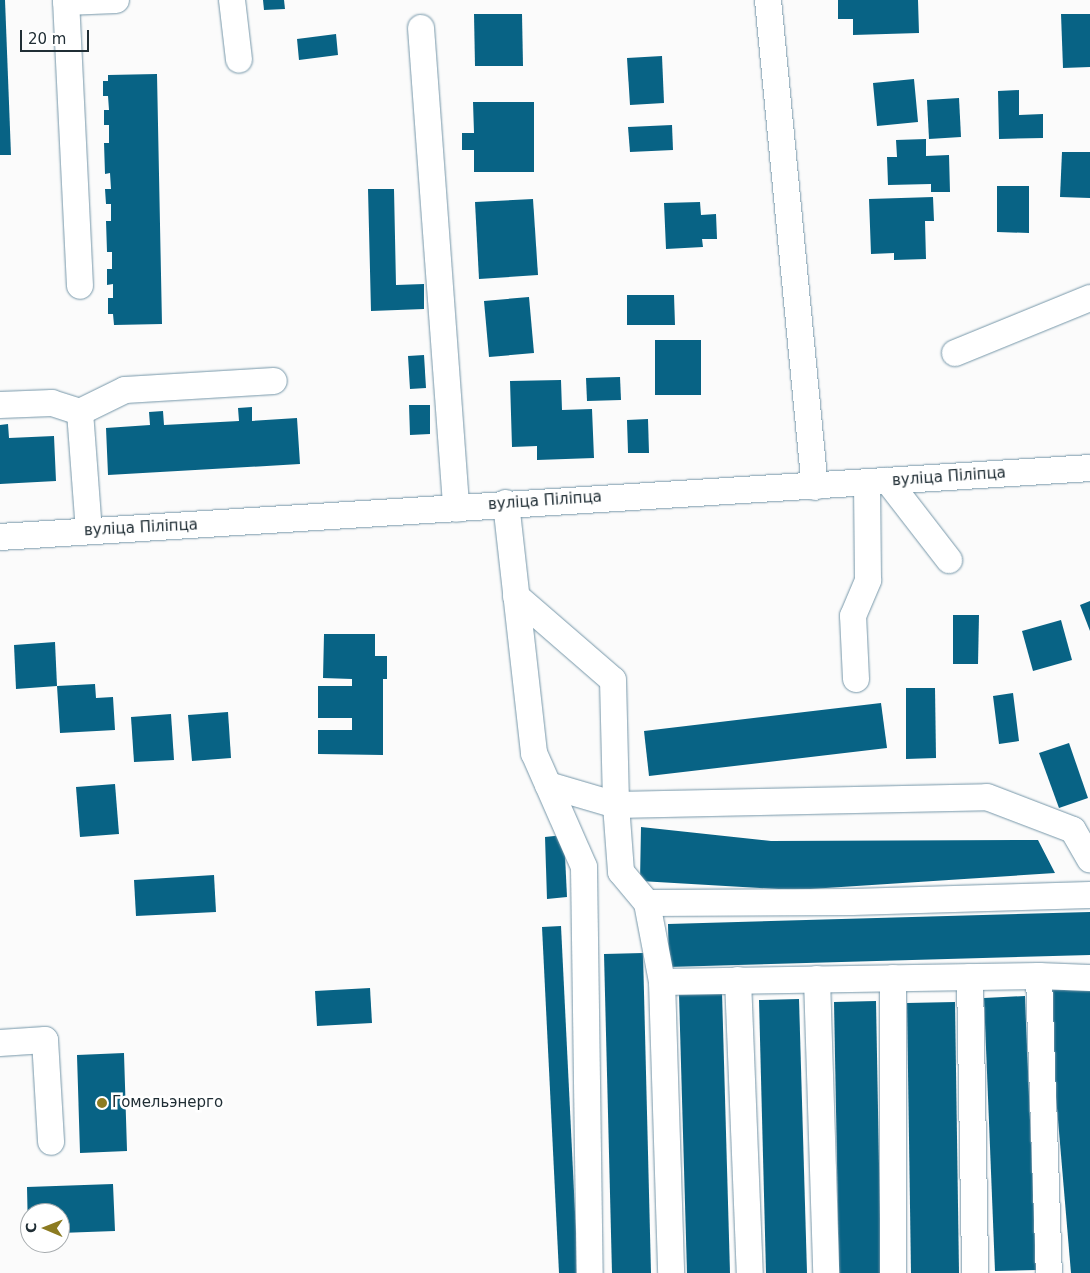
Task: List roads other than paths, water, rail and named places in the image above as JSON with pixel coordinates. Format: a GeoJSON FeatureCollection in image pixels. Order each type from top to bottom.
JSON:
{"type":"FeatureCollection","features":[{"type":"Feature","properties":{"kind":"street"},"geometry":{"type":"LineString","coordinates":[[80,286],[66,1],[116,0]]}},
{"type":"Feature","properties":{"kind":"street"},"geometry":{"type":"LineString","coordinates":[[232,0],[239,60]]}},
{"type":"Feature","properties":{"kind":"street"},"geometry":{"type":"LineString","coordinates":[[768,0],[815,486]]}},
{"type":"Feature","properties":{"kind":"street"},"geometry":{"type":"LineString","coordinates":[[420,28],[456,509]]}},
{"type":"Feature","properties":{"kind":"street"},"geometry":{"type":"LineString","coordinates":[[955,353],[1090,298]]}},
{"type":"Feature","properties":{"kind":"street"},"geometry":{"type":"LineString","coordinates":[[0,406],[52,403],[80,412],[125,390],[274,381]]}},
{"type":"Feature","properties":{"kind":"street"},"geometry":{"type":"LineString","coordinates":[[80,412],[89,531]]}},
{"type":"Feature","properties":{"kind":"street","name":"вуліца Піліпца"},"geometry":{"type":"LineString","coordinates":[[0,537],[456,509],[506,503],[815,486],[1090,468]]}},
{"type":"Feature","properties":{"kind":"street"},"geometry":{"type":"LineString","coordinates":[[878,482],[950,560]]}},
{"type":"Feature","properties":{"kind":"street"},"geometry":{"type":"LineString","coordinates":[[856,679],[853,616],[868,580],[878,482]]}},
{"type":"Feature","properties":{"kind":"street"},"geometry":{"type":"LineString","coordinates":[[506,503],[534,753],[584,867],[590,1273]]}},
{"type":"Feature","properties":{"kind":"street"},"geometry":{"type":"LineString","coordinates":[[516,596],[613,680],[616,805],[621,872],[647,903],[662,982],[671,1273]]}},
{"type":"Feature","properties":{"kind":"street"},"geometry":{"type":"LineString","coordinates":[[548,785],[616,805],[987,797],[1073,830],[1090,859]]}},
{"type":"Feature","properties":{"kind":"street"},"geometry":{"type":"LineString","coordinates":[[584,867],[621,872]]}},
{"type":"Feature","properties":{"kind":"street"},"geometry":{"type":"LineString","coordinates":[[647,903],[852,902],[1090,896]]}},
{"type":"Feature","properties":{"kind":"street"},"geometry":{"type":"LineString","coordinates":[[662,982],[1039,976],[1090,978]]}},
{"type":"Feature","properties":{"kind":"street"},"geometry":{"type":"LineString","coordinates":[[1039,976],[1049,1273]]}},
{"type":"Feature","properties":{"kind":"street"},"geometry":{"type":"LineString","coordinates":[[970,977],[974,1273]]}},
{"type":"Feature","properties":{"kind":"street"},"geometry":{"type":"LineString","coordinates":[[893,978],[893,1273]]}},
{"type":"Feature","properties":{"kind":"street"},"geometry":{"type":"LineString","coordinates":[[817,979],[826,1273]]}},
{"type":"Feature","properties":{"kind":"street"},"geometry":{"type":"LineString","coordinates":[[738,980],[750,1273]]}},
{"type":"Feature","properties":{"kind":"street"},"geometry":{"type":"LineString","coordinates":[[0,1043],[45,1040],[51,1142]]}},
{"type":"Feature","properties":{"kind":"place","name":"Гомельэнерго"},"geometry":{"type":"Point","coordinates":[102,1103]}}]}
